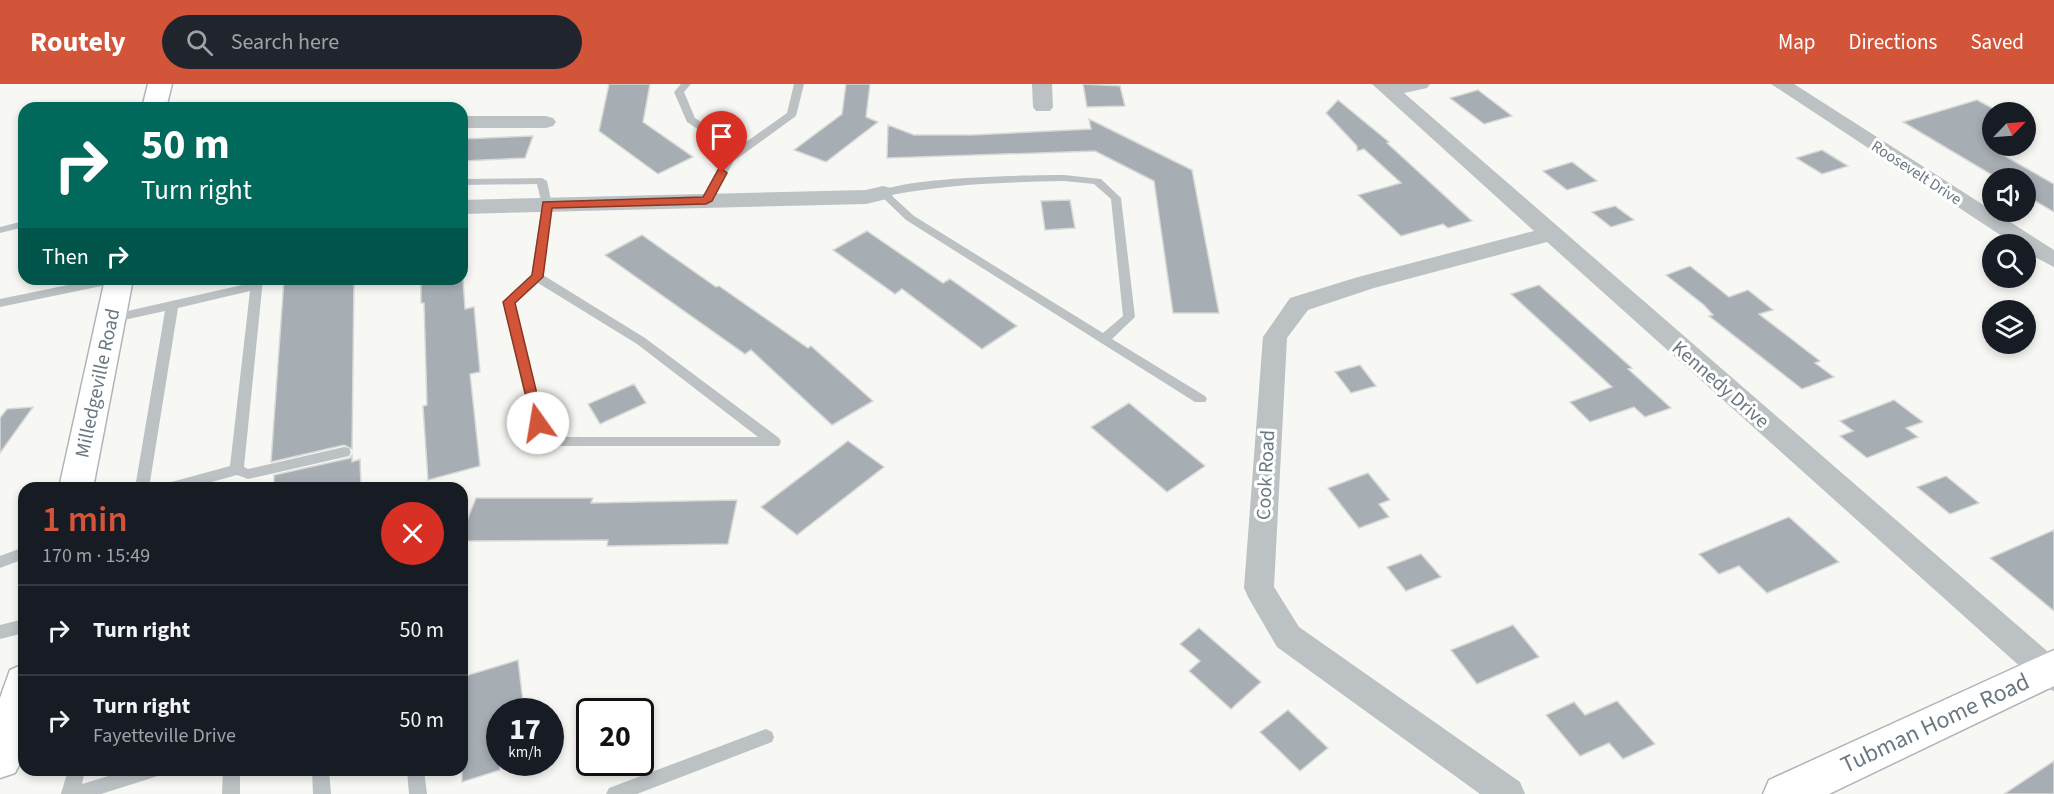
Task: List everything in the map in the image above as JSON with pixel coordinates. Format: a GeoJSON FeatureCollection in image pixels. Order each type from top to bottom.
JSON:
{"type":"FeatureCollection","features":[{"type":"Feature","properties":{"kind":"street"},"geometry":{"type":"LineString","coordinates":[[156,102],[160,84]]}},
{"type":"Feature","properties":{"kind":"street"},"geometry":{"type":"LineString","coordinates":[[1042,84],[1043,107]]}},
{"type":"Feature","properties":{"kind":"street"},"geometry":{"type":"LineString","coordinates":[[1386,87],[1420,84]]}},
{"type":"Feature","properties":{"kind":"street","name":"Roosevelt Drive"},"geometry":{"type":"LineString","coordinates":[[1780,84],[2054,260]]}},
{"type":"Feature","properties":{"kind":"street","name":"Kennedy Drive"},"geometry":{"type":"LineString","coordinates":[[1386,87],[2052,671]]}},
{"type":"Feature","properties":{"kind":"street"},"geometry":{"type":"LineString","coordinates":[[468,122],[546,122]]}},
{"type":"Feature","properties":{"kind":"street"},"geometry":{"type":"LineString","coordinates":[[468,207],[866,197],[883,194]]}},
{"type":"Feature","properties":{"kind":"street","name":"Cook Road"},"geometry":{"type":"LineString","coordinates":[[1508,794],[1288,637],[1259,588],[1273,358],[1275,337],[1299,304],[1366,282],[1551,234]]}},
{"type":"Feature","properties":{"kind":"street","name":"Milledgeville Road"},"geometry":{"type":"LineString","coordinates":[[77,482],[117,285]]}},
{"type":"Feature","properties":{"kind":"street","name":"Tubman Home Road"},"geometry":{"type":"LineString","coordinates":[[1784,794],[2052,671]]}},
{"type":"Feature","properties":{"kind":"street"},"geometry":{"type":"LineString","coordinates":[[11,749],[18,713]]}},
{"type":"Feature","properties":{"kind":"lane"},"geometry":{"type":"LineString","coordinates":[[686,84],[679,92],[692,120],[739,152]]}},
{"type":"Feature","properties":{"kind":"lane"},"geometry":{"type":"LineString","coordinates":[[706,201],[730,159],[792,114],[799,84]]}},
{"type":"Feature","properties":{"kind":"lane"},"geometry":{"type":"LineString","coordinates":[[883,194],[920,186],[1002,178],[1064,178],[1097,181],[1116,198],[1129,317],[1104,339]]}},
{"type":"Feature","properties":{"kind":"lane"},"geometry":{"type":"LineString","coordinates":[[468,182],[542,181],[547,205],[537,277],[509,302],[538,423],[552,442],[774,442],[641,340],[537,277]]}},
{"type":"Feature","properties":{"kind":"lane"},"geometry":{"type":"LineString","coordinates":[[883,194],[910,218],[1200,399]]}},
{"type":"Feature","properties":{"kind":"lane"},"geometry":{"type":"LineString","coordinates":[[0,230],[18,226]]}},
{"type":"Feature","properties":{"kind":"lane"},"geometry":{"type":"LineString","coordinates":[[0,303],[88,285]]}},
{"type":"Feature","properties":{"kind":"lane"},"geometry":{"type":"LineString","coordinates":[[110,319],[249,285]]}},
{"type":"Feature","properties":{"kind":"lane"},"geometry":{"type":"LineString","coordinates":[[237,470],[257,285]]}},
{"type":"Feature","properties":{"kind":"lane"},"geometry":{"type":"LineString","coordinates":[[143,482],[172,305]]}},
{"type":"Feature","properties":{"kind":"lane"},"geometry":{"type":"LineString","coordinates":[[191,482],[237,470],[248,474],[344,452]]}},
{"type":"Feature","properties":{"kind":"lane"},"geometry":{"type":"LineString","coordinates":[[0,562],[18,555]]}},
{"type":"Feature","properties":{"kind":"lane"},"geometry":{"type":"LineString","coordinates":[[0,632],[18,628]]}},
{"type":"Feature","properties":{"kind":"lane"},"geometry":{"type":"LineString","coordinates":[[615,794],[766,737]]}},
{"type":"Feature","properties":{"kind":"lane"},"geometry":{"type":"LineString","coordinates":[[70,794],[75,776]]}},
{"type":"Feature","properties":{"kind":"lane"},"geometry":{"type":"LineString","coordinates":[[75,794],[133,776]]}},
{"type":"Feature","properties":{"kind":"lane"},"geometry":{"type":"LineString","coordinates":[[231,794],[232,776]]}},
{"type":"Feature","properties":{"kind":"lane"},"geometry":{"type":"LineString","coordinates":[[321,776],[322,794]]}},
{"type":"Feature","properties":{"kind":"lane"},"geometry":{"type":"LineString","coordinates":[[416,776],[418,794]]}},
{"type":"Feature","properties":{"kind":"building"},"geometry":{"type":"Polygon","coordinates":[[[609,84],[650,84],[643,122],[693,157],[658,174],[599,131],[609,84]]]}},
{"type":"Feature","properties":{"kind":"building"},"geometry":{"type":"Polygon","coordinates":[[[846,84],[870,84],[866,117],[878,122],[826,162],[794,150],[842,114],[846,84]]]}},
{"type":"Feature","properties":{"kind":"building"},"geometry":{"type":"Polygon","coordinates":[[[1083,84],[1120,86],[1125,106],[1087,107],[1083,84]]]}},
{"type":"Feature","properties":{"kind":"building"},"geometry":{"type":"Polygon","coordinates":[[[1478,90],[1512,116],[1484,124],[1450,98],[1478,90]]]}},
{"type":"Feature","properties":{"kind":"building"},"geometry":{"type":"Polygon","coordinates":[[[1338,100],[1389,142],[1387,143],[1472,221],[1448,228],[1443,224],[1401,236],[1358,195],[1401,183],[1364,149],[1357,151],[1357,146],[1326,113],[1338,100]]]}},
{"type":"Feature","properties":{"kind":"building"},"geometry":{"type":"Polygon","coordinates":[[[1977,100],[1982,103],[1982,156],[2004,156],[2026,168],[1982,169],[1903,122],[1977,100]]]}},
{"type":"Feature","properties":{"kind":"building"},"geometry":{"type":"Polygon","coordinates":[[[1089,119],[1192,170],[1219,313],[1173,313],[1154,181],[1095,151],[887,158],[888,125],[914,135],[972,135],[1091,129],[1089,119]]]}},
{"type":"Feature","properties":{"kind":"building"},"geometry":{"type":"Polygon","coordinates":[[[533,136],[525,158],[468,161],[468,139],[533,136]]]}},
{"type":"Feature","properties":{"kind":"building"},"geometry":{"type":"Polygon","coordinates":[[[1822,150],[1848,166],[1822,174],[1796,158],[1822,150]]]}},
{"type":"Feature","properties":{"kind":"building"},"geometry":{"type":"Polygon","coordinates":[[[1572,162],[1597,181],[1567,190],[1543,171],[1572,162]]]}},
{"type":"Feature","properties":{"kind":"building"},"geometry":{"type":"Polygon","coordinates":[[[2036,174],[2054,184],[2054,212],[2036,201],[2036,174]]]}},
{"type":"Feature","properties":{"kind":"building"},"geometry":{"type":"Polygon","coordinates":[[[1070,200],[1075,228],[1045,230],[1041,201],[1070,200]]]}},
{"type":"Feature","properties":{"kind":"building"},"geometry":{"type":"Polygon","coordinates":[[[1615,206],[1634,220],[1611,227],[1592,212],[1615,206]]]}},
{"type":"Feature","properties":{"kind":"building"},"geometry":{"type":"Polygon","coordinates":[[[867,231],[943,283],[950,279],[1017,326],[982,349],[902,289],[895,294],[833,250],[867,231]]]}},
{"type":"Feature","properties":{"kind":"building"},"geometry":{"type":"Polygon","coordinates":[[[642,235],[808,348],[811,346],[873,401],[832,425],[751,350],[745,354],[605,255],[642,235]]]}},
{"type":"Feature","properties":{"kind":"building"},"geometry":{"type":"Polygon","coordinates":[[[1690,266],[1729,297],[1748,290],[1773,310],[1759,314],[1820,361],[1815,363],[1834,377],[1802,389],[1709,316],[1713,315],[1704,305],[1666,275],[1690,266]]]}},
{"type":"Feature","properties":{"kind":"building"},"geometry":{"type":"Polygon","coordinates":[[[284,285],[354,285],[352,449],[344,445],[271,462],[284,285]]]}},
{"type":"Feature","properties":{"kind":"building"},"geometry":{"type":"Polygon","coordinates":[[[421,285],[463,285],[465,309],[474,307],[480,372],[470,374],[480,466],[428,480],[423,406],[427,405],[424,303],[421,303],[421,285]]]}},
{"type":"Feature","properties":{"kind":"building"},"geometry":{"type":"Polygon","coordinates":[[[1539,285],[1632,368],[1628,369],[1671,408],[1645,417],[1634,407],[1590,422],[1570,402],[1612,387],[1511,294],[1539,285]]]}},
{"type":"Feature","properties":{"kind":"building"},"geometry":{"type":"Polygon","coordinates":[[[1360,365],[1376,386],[1351,393],[1335,372],[1360,365]]]}},
{"type":"Feature","properties":{"kind":"building"},"geometry":{"type":"Polygon","coordinates":[[[634,384],[646,403],[600,424],[588,404],[634,384]]]}},
{"type":"Feature","properties":{"kind":"building"},"geometry":{"type":"Polygon","coordinates":[[[1894,400],[1923,422],[1906,428],[1918,437],[1867,458],[1840,436],[1853,431],[1840,421],[1894,400]]]}},
{"type":"Feature","properties":{"kind":"building"},"geometry":{"type":"Polygon","coordinates":[[[1129,403],[1205,466],[1167,492],[1091,427],[1129,403]]]}},
{"type":"Feature","properties":{"kind":"building"},"geometry":{"type":"Polygon","coordinates":[[[33,407],[0,453],[0,418],[7,409],[33,407]]]}},
{"type":"Feature","properties":{"kind":"building"},"geometry":{"type":"Polygon","coordinates":[[[848,441],[884,467],[797,535],[761,507],[848,441]]]}},
{"type":"Feature","properties":{"kind":"building"},"geometry":{"type":"Polygon","coordinates":[[[352,455],[352,462],[360,459],[361,482],[274,482],[274,475],[350,458],[352,455]]]}},
{"type":"Feature","properties":{"kind":"building"},"geometry":{"type":"Polygon","coordinates":[[[1368,473],[1390,500],[1379,504],[1389,517],[1359,528],[1328,488],[1368,473]]]}},
{"type":"Feature","properties":{"kind":"building"},"geometry":{"type":"Polygon","coordinates":[[[1946,476],[1979,503],[1950,514],[1917,487],[1946,476]]]}},
{"type":"Feature","properties":{"kind":"building"},"geometry":{"type":"Polygon","coordinates":[[[476,498],[593,498],[591,503],[737,500],[728,544],[607,546],[608,540],[468,541],[468,518],[476,498]]]}},
{"type":"Feature","properties":{"kind":"building"},"geometry":{"type":"Polygon","coordinates":[[[1789,517],[1839,562],[1767,593],[1739,566],[1719,574],[1699,554],[1789,517]]]}},
{"type":"Feature","properties":{"kind":"building"},"geometry":{"type":"Polygon","coordinates":[[[2054,530],[2054,611],[1990,558],[2054,530]]]}},
{"type":"Feature","properties":{"kind":"building"},"geometry":{"type":"Polygon","coordinates":[[[1421,554],[1441,577],[1406,591],[1387,567],[1421,554]]]}},
{"type":"Feature","properties":{"kind":"building"},"geometry":{"type":"Polygon","coordinates":[[[1513,625],[1539,657],[1477,684],[1451,650],[1513,625]]]}},
{"type":"Feature","properties":{"kind":"building"},"geometry":{"type":"Polygon","coordinates":[[[1199,628],[1261,682],[1231,709],[1189,671],[1200,661],[1180,644],[1199,628]]]}},
{"type":"Feature","properties":{"kind":"building"},"geometry":{"type":"Polygon","coordinates":[[[518,660],[522,698],[486,698],[486,774],[462,782],[462,776],[468,776],[468,675],[518,660]]]}},
{"type":"Feature","properties":{"kind":"building"},"geometry":{"type":"Polygon","coordinates":[[[1617,701],[1655,744],[1623,759],[1609,743],[1580,756],[1546,715],[1574,702],[1585,715],[1617,701]]]}},
{"type":"Feature","properties":{"kind":"building"},"geometry":{"type":"Polygon","coordinates":[[[1288,710],[1328,748],[1300,771],[1260,732],[1288,710]]]}},
{"type":"Feature","properties":{"kind":"building"},"geometry":{"type":"Polygon","coordinates":[[[2054,761],[2054,794],[2004,794],[2054,761]]]}},
{"type":"Feature","properties":{"kind":"route"},"geometry":{"type":"LineString","coordinates":[[538,423],[509,302],[537,277],[547,205],[706,201],[722,173]]}}]}
